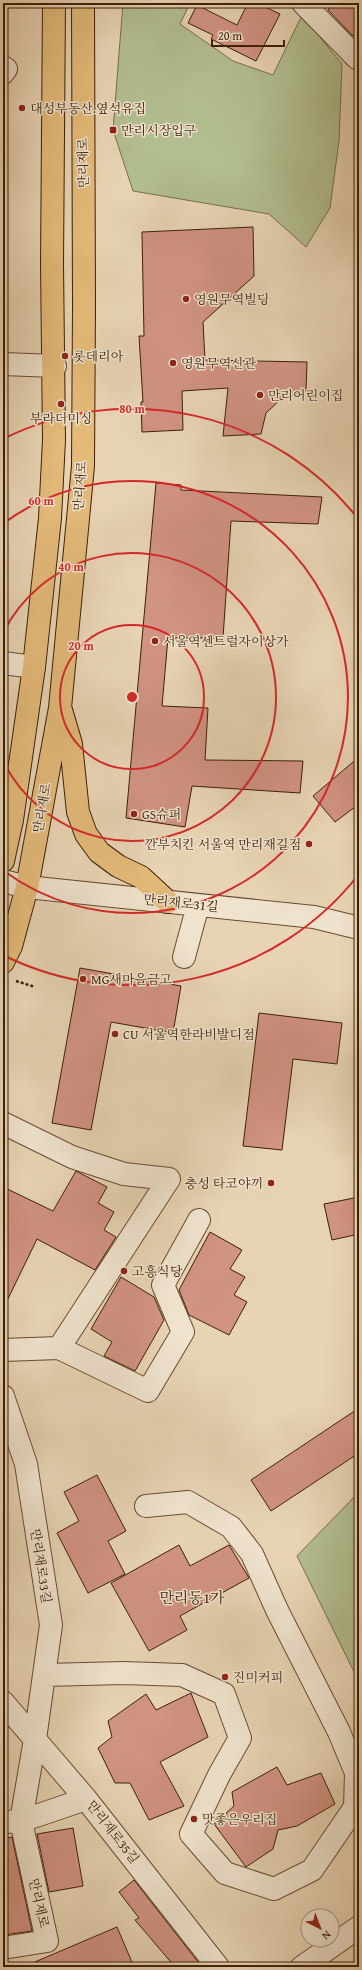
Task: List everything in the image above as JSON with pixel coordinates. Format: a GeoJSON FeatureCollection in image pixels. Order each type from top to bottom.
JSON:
{"type":"FeatureCollection","features":[{"type":"Feature","properties":{"kind":"main road"},"geometry":{"type":"LineString","coordinates":[[3,861],[20,768],[34,667],[50,518],[54,440],[52,264],[54,3]]}},
{"type":"Feature","properties":{"kind":"main road","name":"만리재로"},"geometry":{"type":"LineString","coordinates":[[6,970],[27,887],[60,708],[83,466],[83,3]]}},
{"type":"Feature","properties":{"kind":"main road"},"geometry":{"type":"LineString","coordinates":[[20,768],[36,767],[60,708]]}},
{"type":"Feature","properties":{"kind":"main road"},"geometry":{"type":"LineString","coordinates":[[60,708],[71,744],[78,812],[86,834],[99,852],[118,866],[141,877],[168,902]]}},
{"type":"Feature","properties":{"kind":"street"},"geometry":{"type":"LineString","coordinates":[[303,3],[357,58]]}},
{"type":"Feature","properties":{"kind":"street"},"geometry":{"type":"LineString","coordinates":[[3,364],[54,366]]}},
{"type":"Feature","properties":{"kind":"street"},"geometry":{"type":"LineString","coordinates":[[3,663],[34,667]]}},
{"type":"Feature","properties":{"kind":"street","name":"만리재로31길"},"geometry":{"type":"LineString","coordinates":[[3,881],[27,887],[314,917],[359,928]]}},
{"type":"Feature","properties":{"kind":"street"},"geometry":{"type":"LineString","coordinates":[[184,957],[198,905]]}},
{"type":"Feature","properties":{"kind":"street"},"geometry":{"type":"LineString","coordinates":[[3,1123],[79,1159],[124,1174],[169,1179],[59,1348]]}},
{"type":"Feature","properties":{"kind":"street"},"geometry":{"type":"LineString","coordinates":[[3,1350],[59,1348],[148,1391],[183,1332],[163,1285],[199,1220]]}},
{"type":"Feature","properties":{"kind":"street","name":"만리재로33길"},"geometry":{"type":"LineString","coordinates":[[3,1396],[26,1464],[51,1625],[35,1739],[12,1822]]}},
{"type":"Feature","properties":{"kind":"street"},"geometry":{"type":"LineString","coordinates":[[44,1675],[124,1673],[182,1675],[224,1694],[240,1738],[219,1775],[191,1834],[225,1873],[274,1889],[312,1870],[355,1807],[356,1773],[339,1732],[277,1610],[252,1554],[231,1527],[188,1502],[146,1506]]}},
{"type":"Feature","properties":{"kind":"street","name":"만리재로35길"},"geometry":{"type":"LineString","coordinates":[[3,1702],[86,1799],[218,1967]]}},
{"type":"Feature","properties":{"kind":"street"},"geometry":{"type":"LineString","coordinates":[[12,1822],[86,1799]]}},
{"type":"Feature","properties":{"kind":"street","name":"만리재로"},"geometry":{"type":"LineString","coordinates":[[3,1948],[47,1941],[12,1822]]}},
{"type":"Feature","properties":{"kind":"street"},"geometry":{"type":"LineString","coordinates":[[302,1967],[359,1927]]}},
{"type":"Feature","properties":{"kind":"path"},"geometry":{"type":"LineString","coordinates":[[6,970],[35,987]]}},
{"type":"Feature","properties":{"kind":"green space"},"geometry":{"type":"Polygon","coordinates":[[[123,3],[190,3],[180,24],[233,61],[273,75],[302,15],[342,64],[339,141],[330,208],[306,247],[269,214],[133,191],[113,130],[123,3]]]}},
{"type":"Feature","properties":{"kind":"green space"},"geometry":{"type":"Polygon","coordinates":[[[359,1492],[359,1682],[297,1556],[359,1492]]]}},
{"type":"Feature","properties":{"kind":"building"},"geometry":{"type":"Polygon","coordinates":[[[248,3],[257,3],[280,14],[256,61],[211,39],[213,35],[188,23],[197,5],[237,25],[248,3]]]}},
{"type":"Feature","properties":{"kind":"building"},"geometry":{"type":"Polygon","coordinates":[[[333,3],[359,3],[359,27],[353,36],[328,10],[333,3]]]}},
{"type":"Feature","properties":{"kind":"building"},"geometry":{"type":"Polygon","coordinates":[[[253,227],[254,276],[203,322],[205,360],[307,362],[306,391],[280,400],[266,413],[261,434],[223,436],[228,388],[182,391],[183,430],[142,432],[141,402],[143,402],[139,336],[144,336],[142,232],[253,227]]]}},
{"type":"Feature","properties":{"kind":"building"},"geometry":{"type":"Polygon","coordinates":[[[156,483],[181,485],[181,490],[322,497],[318,524],[231,521],[223,638],[168,638],[162,706],[208,708],[205,760],[303,761],[300,793],[192,786],[185,827],[126,818],[156,483]]]}},
{"type":"Feature","properties":{"kind":"building"},"geometry":{"type":"Polygon","coordinates":[[[359,757],[359,804],[335,822],[313,796],[359,757]]]}},
{"type":"Feature","properties":{"kind":"building"},"geometry":{"type":"Polygon","coordinates":[[[80,968],[181,986],[173,1033],[111,1022],[91,1130],[52,1123],[80,968]]]}},
{"type":"Feature","properties":{"kind":"building"},"geometry":{"type":"Polygon","coordinates":[[[259,1013],[342,1023],[337,1064],[293,1059],[282,1150],[243,1146],[259,1013]]]}},
{"type":"Feature","properties":{"kind":"building"},"geometry":{"type":"Polygon","coordinates":[[[76,1171],[107,1187],[98,1203],[114,1212],[104,1230],[116,1237],[95,1270],[37,1239],[3,1309],[3,1187],[53,1211],[76,1171]]]}},
{"type":"Feature","properties":{"kind":"building"},"geometry":{"type":"Polygon","coordinates":[[[359,1197],[359,1234],[332,1240],[324,1204],[359,1197]]]}},
{"type":"Feature","properties":{"kind":"building"},"geometry":{"type":"Polygon","coordinates":[[[210,1232],[242,1250],[230,1269],[245,1277],[234,1295],[247,1302],[229,1335],[189,1315],[179,1290],[210,1232]]]}},
{"type":"Feature","properties":{"kind":"building"},"geometry":{"type":"Polygon","coordinates":[[[121,1277],[154,1297],[164,1320],[135,1371],[104,1356],[112,1342],[91,1329],[121,1277]]]}},
{"type":"Feature","properties":{"kind":"building"},"geometry":{"type":"Polygon","coordinates":[[[359,1408],[359,1453],[271,1511],[251,1480],[359,1408]]]}},
{"type":"Feature","properties":{"kind":"building"},"geometry":{"type":"Polygon","coordinates":[[[97,1475],[126,1531],[108,1541],[125,1574],[88,1593],[57,1533],[79,1521],[64,1492],[97,1475]]]}},
{"type":"Feature","properties":{"kind":"building"},"geometry":{"type":"Polygon","coordinates":[[[179,1545],[190,1566],[229,1545],[249,1578],[180,1616],[187,1630],[149,1651],[111,1583],[179,1545]]]}},
{"type":"Feature","properties":{"kind":"building"},"geometry":{"type":"Polygon","coordinates":[[[191,1693],[208,1737],[160,1762],[184,1806],[149,1820],[130,1783],[115,1783],[98,1748],[112,1737],[108,1721],[146,1694],[156,1710],[191,1693]]]}},
{"type":"Feature","properties":{"kind":"building"},"geometry":{"type":"Polygon","coordinates":[[[277,1767],[287,1785],[321,1773],[335,1804],[297,1826],[278,1830],[273,1849],[246,1867],[214,1824],[234,1806],[232,1792],[277,1767]]]}},
{"type":"Feature","properties":{"kind":"building"},"geometry":{"type":"Polygon","coordinates":[[[73,1828],[83,1886],[49,1892],[37,1834],[73,1828]]]}},
{"type":"Feature","properties":{"kind":"building"},"geometry":{"type":"Polygon","coordinates":[[[12,1837],[32,1931],[3,1935],[3,1839],[12,1837]]]}},
{"type":"Feature","properties":{"kind":"building"},"geometry":{"type":"Polygon","coordinates":[[[134,1880],[202,1967],[175,1967],[135,1920],[139,1918],[119,1892],[134,1880]]]}},
{"type":"Feature","properties":{"kind":"building"},"geometry":{"type":"Polygon","coordinates":[[[117,1927],[134,1967],[23,1967],[117,1927]]]}},
{"type":"Feature","properties":{"kind":"place","name":"대성부동산.옆석유집"},"geometry":{"type":"Point","coordinates":[22,108]}},
{"type":"Feature","properties":{"kind":"place","name":"만리시장입구"},"geometry":{"type":"Point","coordinates":[113,130]}},
{"type":"Feature","properties":{"kind":"place","name":"영원무역빌딩"},"geometry":{"type":"Point","coordinates":[186,299]}},
{"type":"Feature","properties":{"kind":"place","name":"롯데리아"},"geometry":{"type":"Point","coordinates":[65,356]}},
{"type":"Feature","properties":{"kind":"place","name":"영원무역신관"},"geometry":{"type":"Point","coordinates":[173,363]}},
{"type":"Feature","properties":{"kind":"place","name":"만리어린이집"},"geometry":{"type":"Point","coordinates":[260,395]}},
{"type":"Feature","properties":{"kind":"place","name":"부라더미싱"},"geometry":{"type":"Point","coordinates":[61,404]}},
{"type":"Feature","properties":{"kind":"place","name":"서울역센트럴자이상가"},"geometry":{"type":"Point","coordinates":[155,641]}},
{"type":"Feature","properties":{"kind":"place","name":"GS슈퍼"},"geometry":{"type":"Point","coordinates":[134,814]}},
{"type":"Feature","properties":{"kind":"place","name":"깐부치킨 서울역 만리재길점"},"geometry":{"type":"Point","coordinates":[309,844]}},
{"type":"Feature","properties":{"kind":"place","name":"MG새마을금고"},"geometry":{"type":"Point","coordinates":[83,979]}},
{"type":"Feature","properties":{"kind":"place","name":"CU 서울역한라비발디점"},"geometry":{"type":"Point","coordinates":[115,1034]}},
{"type":"Feature","properties":{"kind":"place","name":"충성 타코야끼"},"geometry":{"type":"Point","coordinates":[271,1183]}},
{"type":"Feature","properties":{"kind":"place","name":"고흥식당"},"geometry":{"type":"Point","coordinates":[124,1271]}},
{"type":"Feature","properties":{"kind":"place","name":"진미커피"},"geometry":{"type":"Point","coordinates":[225,1677]}},
{"type":"Feature","properties":{"kind":"place","name":"맛좋은우리집"},"geometry":{"type":"Point","coordinates":[194,1819]}},
{"type":"Feature","properties":{"kind":"district","name":"만리동1가"},"geometry":{"type":"Point","coordinates":[192,1597]}}]}
